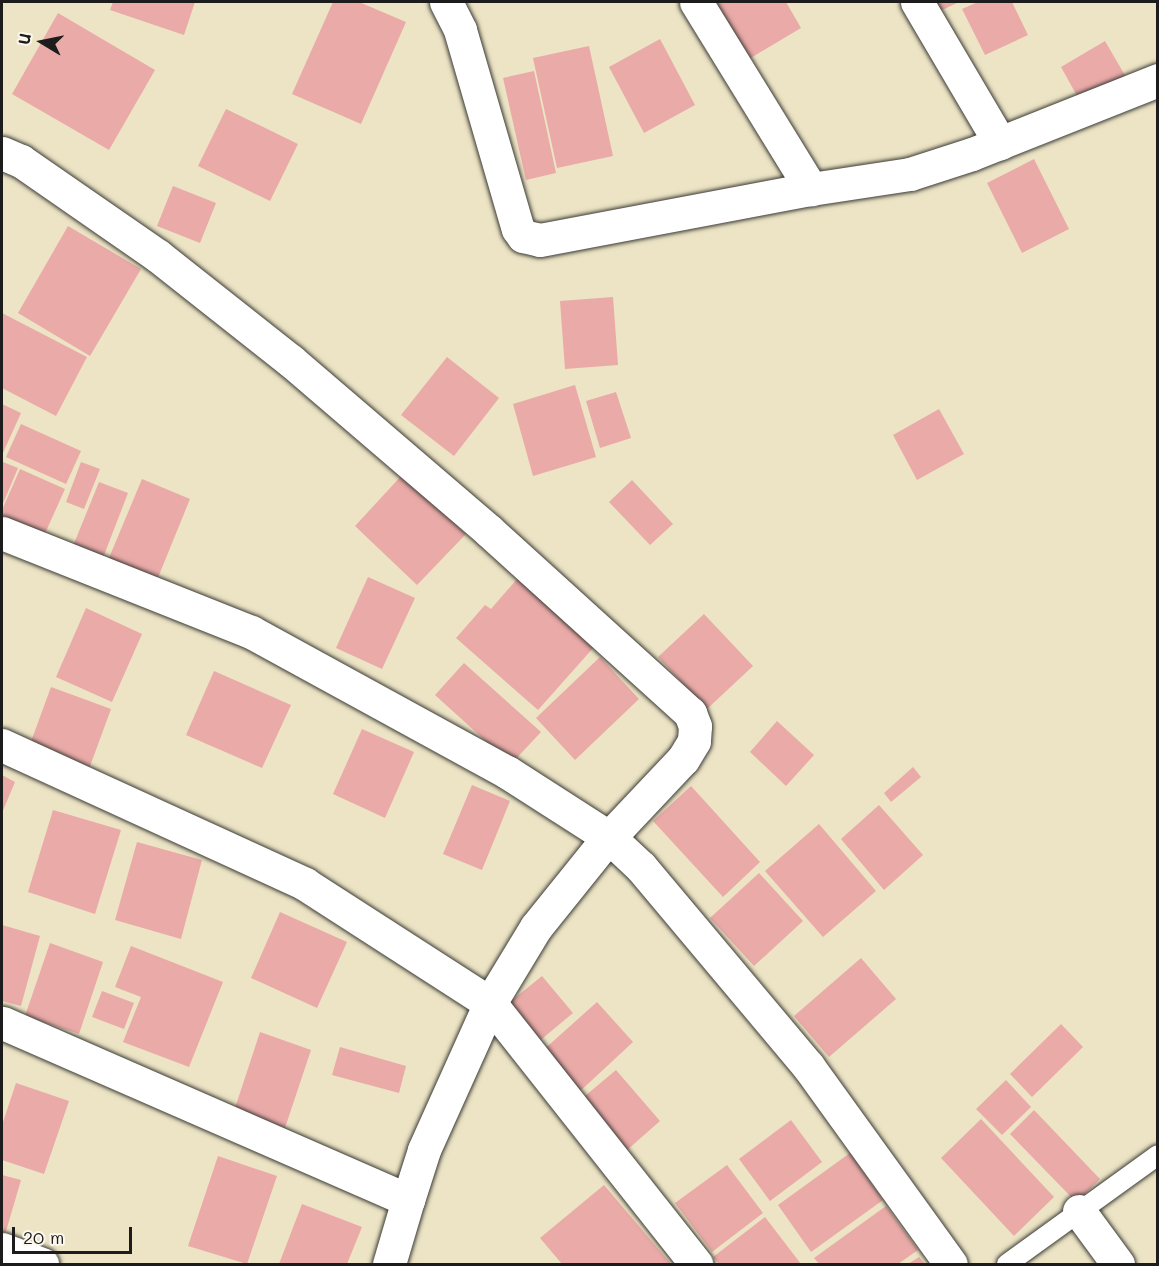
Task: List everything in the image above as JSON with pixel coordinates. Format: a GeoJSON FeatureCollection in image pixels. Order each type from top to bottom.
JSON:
{"type":"FeatureCollection","features":[{"type":"Feature","properties":{"kind":"street"},"geometry":{"type":"LineString","coordinates":[[446,2],[460,30],[523,236],[550,239],[811,189],[910,174],[1000,143],[1158,80]]}},
{"type":"Feature","properties":{"kind":"street"},"geometry":{"type":"LineString","coordinates":[[696,2],[811,189]]}},
{"type":"Feature","properties":{"kind":"street"},"geometry":{"type":"LineString","coordinates":[[917,2],[1000,143]]}},
{"type":"Feature","properties":{"kind":"street"},"geometry":{"type":"LineString","coordinates":[[2,153],[21,161],[158,256],[291,361],[488,530],[690,713],[694,741],[683,759],[610,838],[536,927],[490,1004],[424,1150],[389,1264]]}},
{"type":"Feature","properties":{"kind":"street"},"geometry":{"type":"LineString","coordinates":[[2,534],[251,632],[467,748],[610,838],[641,867],[807,1066],[951,1264]]}},
{"type":"Feature","properties":{"kind":"street"},"geometry":{"type":"LineString","coordinates":[[2,745],[305,884],[490,1004],[696,1264]]}},
{"type":"Feature","properties":{"kind":"street"},"geometry":{"type":"LineString","coordinates":[[2,1023],[408,1200]]}},
{"type":"Feature","properties":{"kind":"street"},"geometry":{"type":"LineString","coordinates":[[1079,1211],[1118,1264]]}},
{"type":"Feature","properties":{"kind":"street"},"geometry":{"type":"LineString","coordinates":[[2,1249],[42,1264]]}},
{"type":"Feature","properties":{"kind":"lane"},"geometry":{"type":"LineString","coordinates":[[1006,1264],[1158,1155]]}},
{"type":"Feature","properties":{"kind":"building"},"geometry":{"type":"Polygon","coordinates":[[[113,2],[195,2],[184,35],[110,10],[113,2]]]}},
{"type":"Feature","properties":{"kind":"building"},"geometry":{"type":"Polygon","coordinates":[[[333,2],[359,2],[406,22],[361,124],[292,94],[333,2]]]}},
{"type":"Feature","properties":{"kind":"building"},"geometry":{"type":"Polygon","coordinates":[[[707,2],[786,2],[801,28],[742,63],[707,2]]]}},
{"type":"Feature","properties":{"kind":"building"},"geometry":{"type":"Polygon","coordinates":[[[928,2],[959,2],[934,14],[928,2]]]}},
{"type":"Feature","properties":{"kind":"building"},"geometry":{"type":"Polygon","coordinates":[[[978,2],[1012,2],[1028,35],[985,55],[962,9],[978,2]]]}},
{"type":"Feature","properties":{"kind":"building"},"geometry":{"type":"Polygon","coordinates":[[[58,13],[155,70],[109,150],[12,94],[58,13]]]}},
{"type":"Feature","properties":{"kind":"building"},"geometry":{"type":"Polygon","coordinates":[[[660,39],[695,105],[644,133],[609,67],[660,39]]]}},
{"type":"Feature","properties":{"kind":"building"},"geometry":{"type":"Polygon","coordinates":[[[1105,41],[1137,96],[1092,123],[1061,67],[1105,41]]]}},
{"type":"Feature","properties":{"kind":"building"},"geometry":{"type":"Polygon","coordinates":[[[589,46],[613,156],[557,168],[533,58],[589,46]]]}},
{"type":"Feature","properties":{"kind":"building"},"geometry":{"type":"Polygon","coordinates":[[[534,71],[556,173],[526,180],[503,78],[534,71]]]}},
{"type":"Feature","properties":{"kind":"building"},"geometry":{"type":"Polygon","coordinates":[[[226,109],[298,144],[270,201],[198,166],[226,109]]]}},
{"type":"Feature","properties":{"kind":"building"},"geometry":{"type":"Polygon","coordinates":[[[1034,159],[1069,229],[1022,253],[987,183],[1034,159]]]}},
{"type":"Feature","properties":{"kind":"building"},"geometry":{"type":"Polygon","coordinates":[[[173,186],[216,203],[200,243],[157,226],[173,186]]]}},
{"type":"Feature","properties":{"kind":"building"},"geometry":{"type":"Polygon","coordinates":[[[68,226],[141,269],[90,356],[18,313],[68,226]]]}},
{"type":"Feature","properties":{"kind":"building"},"geometry":{"type":"Polygon","coordinates":[[[613,297],[618,365],[565,369],[560,301],[613,297]]]}},
{"type":"Feature","properties":{"kind":"building"},"geometry":{"type":"Polygon","coordinates":[[[2,313],[87,357],[56,416],[2,388],[2,313]]]}},
{"type":"Feature","properties":{"kind":"building"},"geometry":{"type":"Polygon","coordinates":[[[447,357],[499,398],[454,456],[401,415],[447,357]]]}},
{"type":"Feature","properties":{"kind":"building"},"geometry":{"type":"Polygon","coordinates":[[[575,385],[596,457],[533,476],[513,404],[575,385]]]}},
{"type":"Feature","properties":{"kind":"building"},"geometry":{"type":"Polygon","coordinates":[[[616,392],[631,438],[600,448],[586,401],[616,392]]]}},
{"type":"Feature","properties":{"kind":"building"},"geometry":{"type":"Polygon","coordinates":[[[2,404],[21,413],[2,455],[2,404]]]}},
{"type":"Feature","properties":{"kind":"building"},"geometry":{"type":"Polygon","coordinates":[[[939,409],[964,454],[917,480],[893,435],[939,409]]]}},
{"type":"Feature","properties":{"kind":"building"},"geometry":{"type":"Polygon","coordinates":[[[21,424],[81,451],[66,484],[6,457],[21,424]]]}},
{"type":"Feature","properties":{"kind":"building"},"geometry":{"type":"Polygon","coordinates":[[[3,462],[18,468],[2,506],[2,466],[3,462]]]}},
{"type":"Feature","properties":{"kind":"building"},"geometry":{"type":"Polygon","coordinates":[[[81,462],[100,469],[84,509],[66,502],[81,462]]]}},
{"type":"Feature","properties":{"kind":"building"},"geometry":{"type":"Polygon","coordinates":[[[20,469],[65,489],[43,538],[2,520],[2,510],[20,469]]]}},
{"type":"Feature","properties":{"kind":"building"},"geometry":{"type":"Polygon","coordinates":[[[403,474],[466,534],[417,585],[355,526],[403,474]]]}},
{"type":"Feature","properties":{"kind":"building"},"geometry":{"type":"Polygon","coordinates":[[[142,479],[190,499],[155,585],[106,565],[142,479]]]}},
{"type":"Feature","properties":{"kind":"building"},"geometry":{"type":"Polygon","coordinates":[[[632,480],[673,524],[650,545],[609,502],[632,480]]]}},
{"type":"Feature","properties":{"kind":"building"},"geometry":{"type":"Polygon","coordinates":[[[99,482],[128,493],[101,563],[71,551],[99,482]]]}},
{"type":"Feature","properties":{"kind":"building"},"geometry":{"type":"Polygon","coordinates":[[[368,577],[415,598],[382,669],[336,648],[368,577]]]}},
{"type":"Feature","properties":{"kind":"building"},"geometry":{"type":"Polygon","coordinates":[[[517,579],[594,647],[538,710],[456,638],[485,605],[491,609],[517,579]]]}},
{"type":"Feature","properties":{"kind":"building"},"geometry":{"type":"Polygon","coordinates":[[[86,608],[142,634],[112,702],[56,677],[86,608]]]}},
{"type":"Feature","properties":{"kind":"building"},"geometry":{"type":"Polygon","coordinates":[[[704,614],[753,666],[707,709],[658,657],[704,614]]]}},
{"type":"Feature","properties":{"kind":"building"},"geometry":{"type":"Polygon","coordinates":[[[600,657],[639,699],[575,760],[536,718],[600,657]]]}},
{"type":"Feature","properties":{"kind":"building"},"geometry":{"type":"Polygon","coordinates":[[[464,663],[541,732],[511,764],[435,695],[464,663]]]}},
{"type":"Feature","properties":{"kind":"building"},"geometry":{"type":"Polygon","coordinates":[[[214,671],[291,705],[262,768],[186,735],[214,671]]]}},
{"type":"Feature","properties":{"kind":"building"},"geometry":{"type":"Polygon","coordinates":[[[51,687],[111,709],[89,769],[29,747],[51,687]]]}},
{"type":"Feature","properties":{"kind":"building"},"geometry":{"type":"Polygon","coordinates":[[[777,721],[814,755],[786,786],[750,752],[777,721]]]}},
{"type":"Feature","properties":{"kind":"building"},"geometry":{"type":"Polygon","coordinates":[[[362,729],[414,752],[385,818],[333,794],[362,729]]]}},
{"type":"Feature","properties":{"kind":"building"},"geometry":{"type":"Polygon","coordinates":[[[913,767],[921,777],[891,802],[884,793],[913,767]]]}},
{"type":"Feature","properties":{"kind":"building"},"geometry":{"type":"Polygon","coordinates":[[[2,775],[15,782],[2,813],[2,775]]]}},
{"type":"Feature","properties":{"kind":"building"},"geometry":{"type":"Polygon","coordinates":[[[472,785],[510,801],[482,870],[443,854],[472,785]]]}},
{"type":"Feature","properties":{"kind":"building"},"geometry":{"type":"Polygon","coordinates":[[[691,786],[760,862],[723,897],[653,821],[691,786]]]}},
{"type":"Feature","properties":{"kind":"building"},"geometry":{"type":"Polygon","coordinates":[[[879,805],[923,855],[884,890],[841,839],[879,805]]]}},
{"type":"Feature","properties":{"kind":"building"},"geometry":{"type":"Polygon","coordinates":[[[53,810],[121,830],[95,914],[28,892],[53,810]]]}},
{"type":"Feature","properties":{"kind":"building"},"geometry":{"type":"Polygon","coordinates":[[[819,824],[876,891],[823,937],[765,871],[819,824]]]}},
{"type":"Feature","properties":{"kind":"building"},"geometry":{"type":"Polygon","coordinates":[[[137,842],[202,860],[181,939],[115,920],[137,842]]]}},
{"type":"Feature","properties":{"kind":"building"},"geometry":{"type":"Polygon","coordinates":[[[759,873],[803,921],[754,966],[710,918],[759,873]]]}},
{"type":"Feature","properties":{"kind":"building"},"geometry":{"type":"Polygon","coordinates":[[[280,912],[347,942],[317,1008],[251,978],[280,912]]]}},
{"type":"Feature","properties":{"kind":"building"},"geometry":{"type":"Polygon","coordinates":[[[2,925],[40,936],[21,1006],[2,1001],[2,925]]]}},
{"type":"Feature","properties":{"kind":"building"},"geometry":{"type":"Polygon","coordinates":[[[50,943],[103,962],[79,1034],[25,1016],[50,943]]]}},
{"type":"Feature","properties":{"kind":"building"},"geometry":{"type":"Polygon","coordinates":[[[131,946],[223,982],[189,1067],[123,1042],[141,997],[115,987],[131,946]]]}},
{"type":"Feature","properties":{"kind":"building"},"geometry":{"type":"Polygon","coordinates":[[[861,958],[896,999],[829,1057],[794,1016],[861,958]]]}},
{"type":"Feature","properties":{"kind":"building"},"geometry":{"type":"Polygon","coordinates":[[[542,976],[573,1013],[531,1048],[500,1010],[542,976]]]}},
{"type":"Feature","properties":{"kind":"building"},"geometry":{"type":"Polygon","coordinates":[[[102,991],[134,1003],[124,1029],[92,1017],[102,991]]]}},
{"type":"Feature","properties":{"kind":"building"},"geometry":{"type":"Polygon","coordinates":[[[597,1002],[633,1042],[577,1094],[540,1053],[597,1002]]]}},
{"type":"Feature","properties":{"kind":"building"},"geometry":{"type":"Polygon","coordinates":[[[1061,1024],[1083,1047],[1032,1097],[1010,1074],[1061,1024]]]}},
{"type":"Feature","properties":{"kind":"building"},"geometry":{"type":"Polygon","coordinates":[[[260,1032],[311,1050],[285,1128],[234,1111],[260,1032]]]}},
{"type":"Feature","properties":{"kind":"building"},"geometry":{"type":"Polygon","coordinates":[[[340,1047],[406,1066],[399,1093],[332,1075],[340,1047]]]}},
{"type":"Feature","properties":{"kind":"building"},"geometry":{"type":"Polygon","coordinates":[[[616,1070],[660,1121],[618,1158],[573,1106],[616,1070]]]}},
{"type":"Feature","properties":{"kind":"building"},"geometry":{"type":"Polygon","coordinates":[[[1006,1080],[1031,1107],[1002,1135],[976,1109],[1006,1080]]]}},
{"type":"Feature","properties":{"kind":"building"},"geometry":{"type":"Polygon","coordinates":[[[16,1083],[69,1101],[44,1174],[2,1160],[2,1125],[16,1083]]]}},
{"type":"Feature","properties":{"kind":"building"},"geometry":{"type":"Polygon","coordinates":[[[1034,1110],[1100,1179],[1076,1202],[1010,1134],[1034,1110]]]}},
{"type":"Feature","properties":{"kind":"building"},"geometry":{"type":"Polygon","coordinates":[[[981,1119],[1054,1197],[1014,1236],[941,1158],[981,1119]]]}},
{"type":"Feature","properties":{"kind":"building"},"geometry":{"type":"Polygon","coordinates":[[[791,1120],[822,1162],[770,1201],[739,1159],[791,1120]]]}},
{"type":"Feature","properties":{"kind":"building"},"geometry":{"type":"Polygon","coordinates":[[[850,1153],[883,1200],[811,1252],[778,1205],[850,1153]]]}},
{"type":"Feature","properties":{"kind":"building"},"geometry":{"type":"Polygon","coordinates":[[[218,1156],[277,1176],[247,1264],[188,1246],[218,1156]]]}},
{"type":"Feature","properties":{"kind":"building"},"geometry":{"type":"Polygon","coordinates":[[[727,1165],[763,1213],[712,1252],[675,1203],[727,1165]]]}},
{"type":"Feature","properties":{"kind":"building"},"geometry":{"type":"Polygon","coordinates":[[[2,1175],[21,1180],[4,1238],[2,1237],[2,1175]]]}},
{"type":"Feature","properties":{"kind":"building"},"geometry":{"type":"Polygon","coordinates":[[[604,1185],[671,1264],[562,1264],[540,1238],[604,1185]]]}},
{"type":"Feature","properties":{"kind":"building"},"geometry":{"type":"Polygon","coordinates":[[[302,1204],[362,1227],[347,1264],[279,1264],[302,1204]]]}},
{"type":"Feature","properties":{"kind":"building"},"geometry":{"type":"Polygon","coordinates":[[[886,1206],[918,1250],[898,1264],[819,1264],[814,1258],[886,1206]]]}},
{"type":"Feature","properties":{"kind":"building"},"geometry":{"type":"Polygon","coordinates":[[[765,1217],[801,1264],[719,1264],[713,1257],[765,1217]]]}},
{"type":"Feature","properties":{"kind":"building"},"geometry":{"type":"Polygon","coordinates":[[[919,1257],[925,1264],[908,1264],[919,1257]]]}}]}
